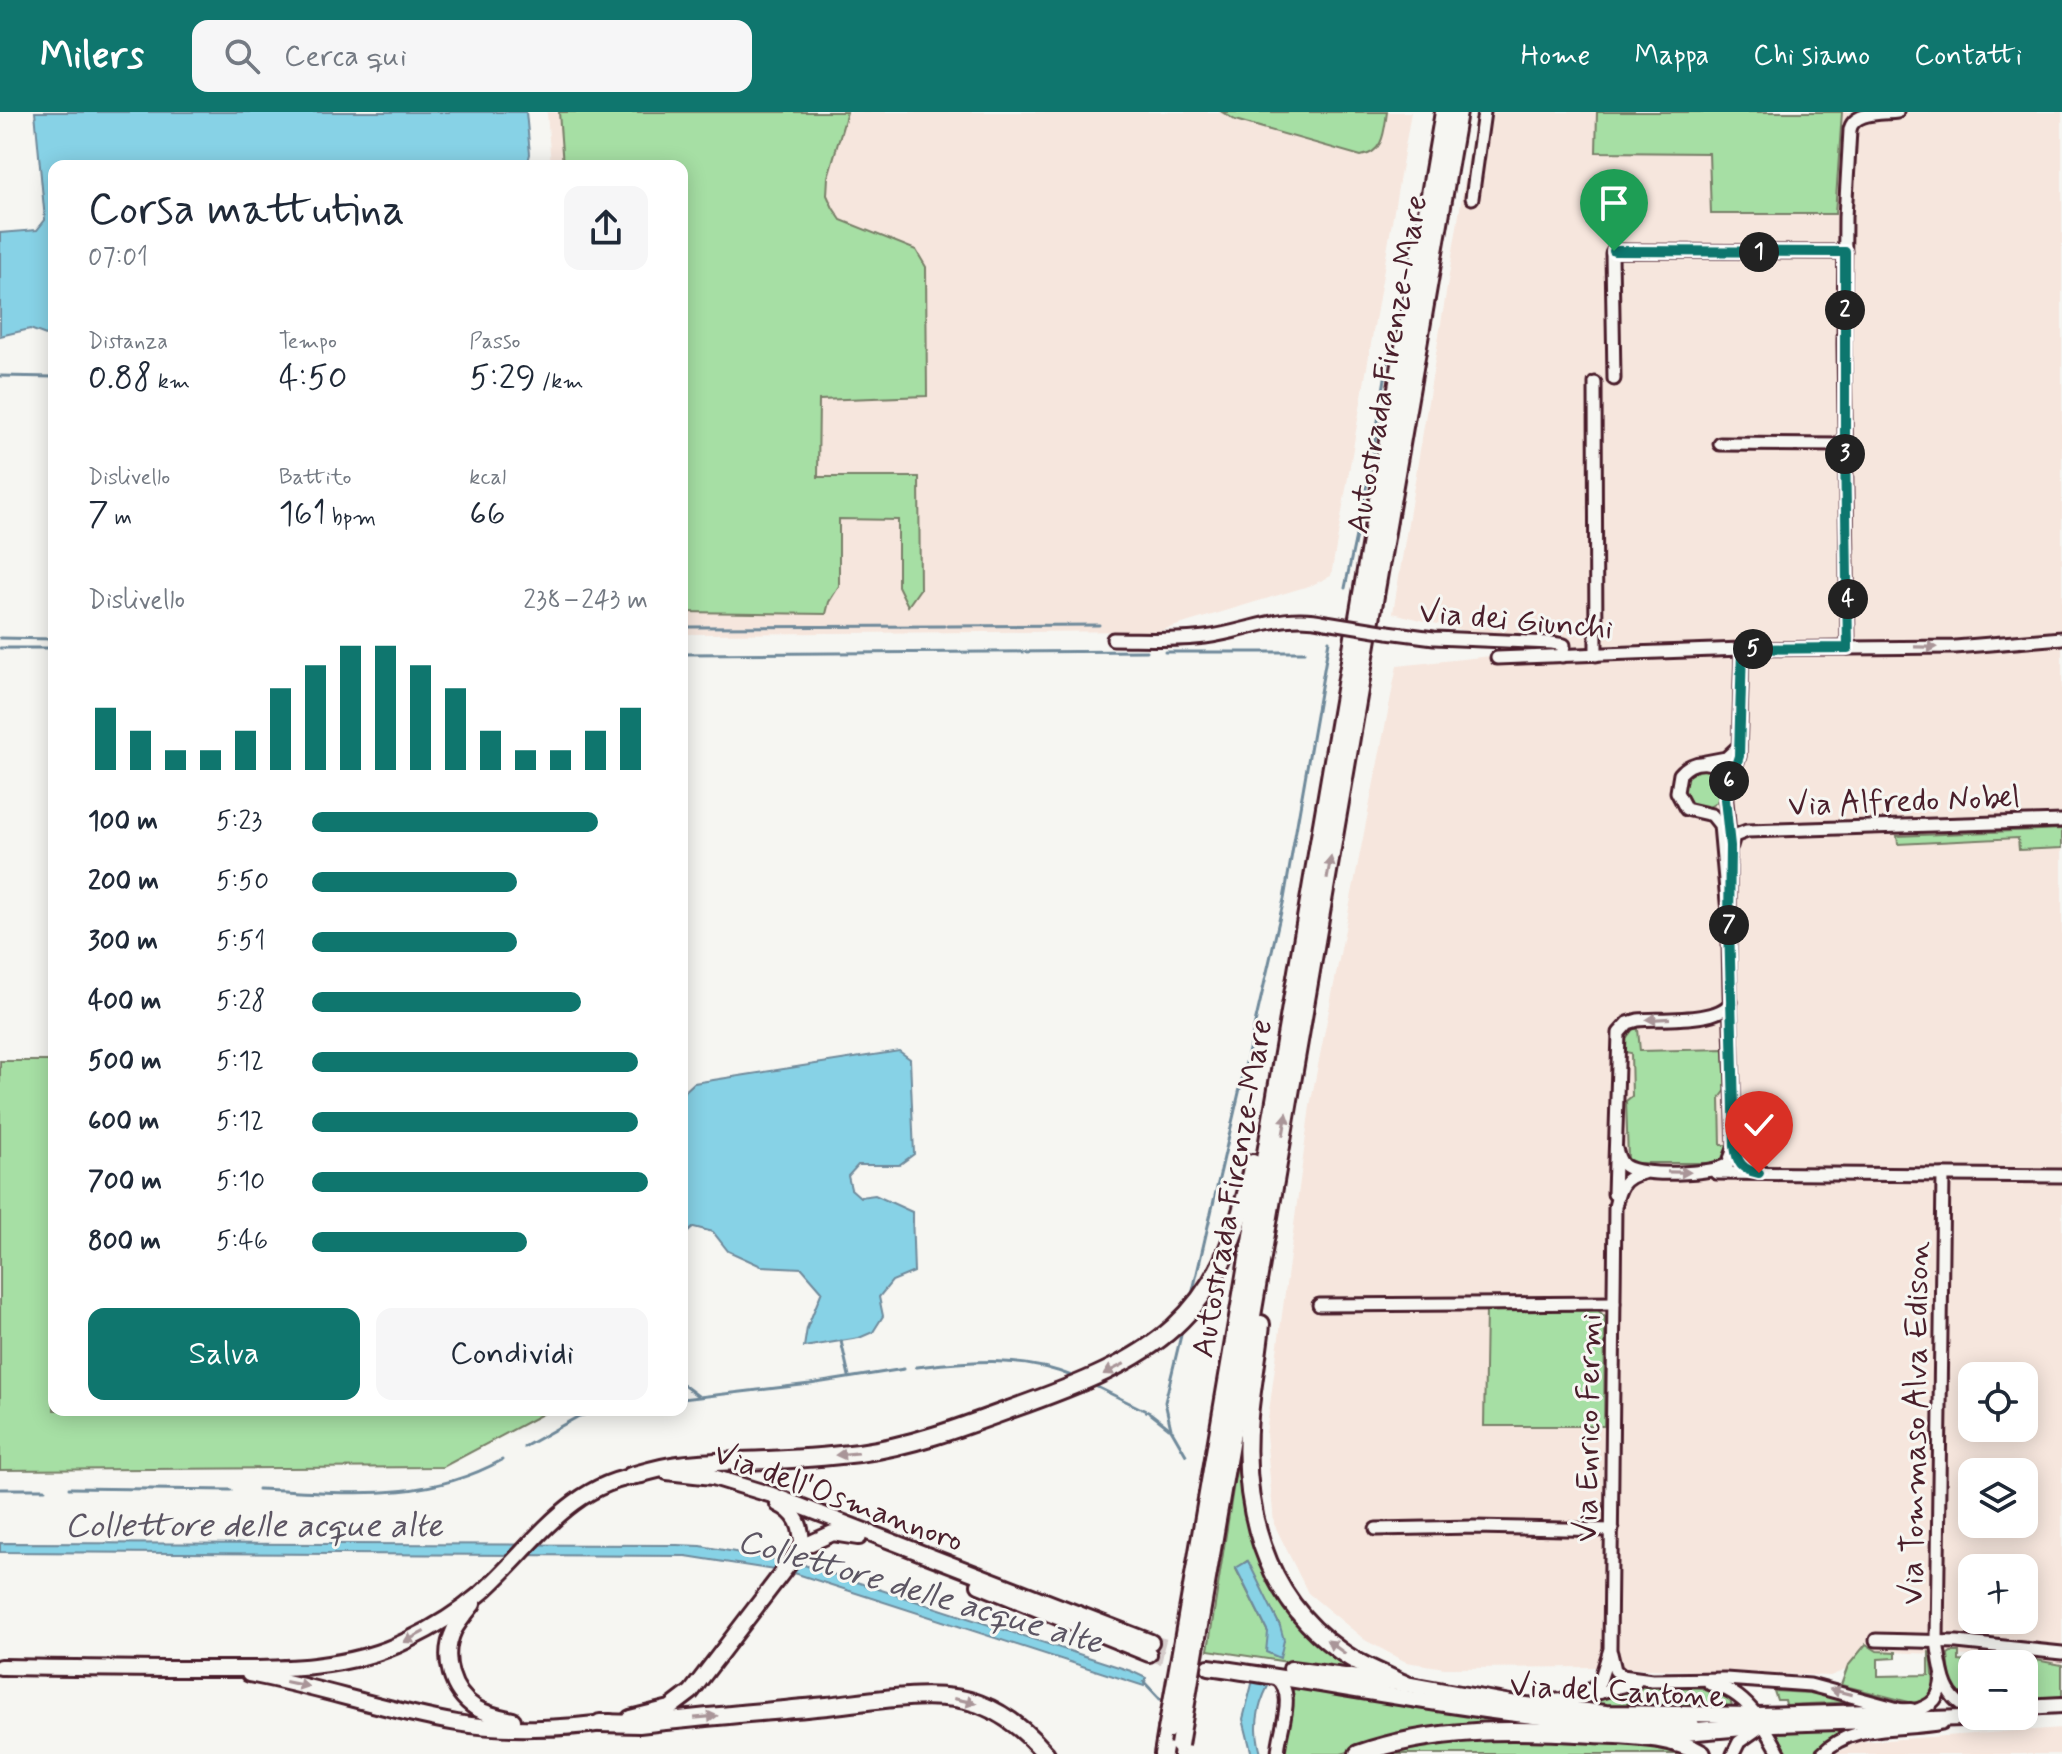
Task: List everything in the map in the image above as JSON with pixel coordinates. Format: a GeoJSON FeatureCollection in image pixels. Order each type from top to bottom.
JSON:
{"type":"FeatureCollection","features":[{"type":"Feature","properties":{"kind":"highway","name":"Autostrada Firenze-Mare"},"geometry":{"type":"LineString","coordinates":[[1163,1754],[1190,1641],[1272,1201],[1444,112]]}},
{"type":"Feature","properties":{"kind":"highway","name":"Autostrada Firenze-Mare"},"geometry":{"type":"LineString","coordinates":[[1178,1750],[1190,1641],[1299,958],[1458,112]]}},
{"type":"Feature","properties":{"kind":"highway"},"geometry":{"type":"LineString","coordinates":[[631,1476],[680,1464],[857,1453],[923,1439],[1063,1391],[1125,1363],[1155,1345],[1203,1294],[1220,1269],[1241,1218],[1299,958]]}},
{"type":"Feature","properties":{"kind":"highway"},"geometry":{"type":"LineString","coordinates":[[1272,1201],[1248,1436],[1249,1482],[1260,1542],[1278,1585],[1308,1624],[1343,1653],[1405,1684]]}},
{"type":"Feature","properties":{"kind":"highway"},"geometry":{"type":"LineString","coordinates":[[600,1723],[639,1724],[890,1699],[947,1697],[977,1703],[1003,1716],[1027,1732],[1046,1754]]}},
{"type":"Feature","properties":{"kind":"highway"},"geometry":{"type":"LineString","coordinates":[[1633,1736],[1716,1731],[1758,1722]]}},
{"type":"Feature","properties":{"kind":"highway"},"geometry":{"type":"LineString","coordinates":[[1358,1754],[1434,1736],[1531,1730],[1677,1742],[1702,1754]]}},
{"type":"Feature","properties":{"kind":"main road","name":"Via dell'Osmannoro"},"geometry":{"type":"LineString","coordinates":[[0,1667],[221,1669],[307,1666],[362,1658],[411,1639],[479,1594],[546,1526],[580,1498],[631,1476],[666,1472],[693,1473],[772,1495],[1150,1648],[852,1534],[833,1533],[802,1547],[699,1683],[681,1701],[659,1712],[600,1723],[483,1726],[413,1714],[328,1690],[221,1669]]}},
{"type":"Feature","properties":{"kind":"main road"},"geometry":{"type":"LineString","coordinates":[[742,1487],[794,1515],[802,1532],[802,1547]]}},
{"type":"Feature","properties":{"kind":"main road"},"geometry":{"type":"LineString","coordinates":[[479,1594],[451,1638],[448,1664],[452,1678],[474,1707],[489,1715],[544,1726]]}},
{"type":"Feature","properties":{"kind":"main road","name":"Via del Cantone"},"geometry":{"type":"LineString","coordinates":[[1957,1719],[1640,1725],[1563,1720],[1271,1676],[1208,1662],[1405,1684],[1516,1704],[1606,1713],[1758,1722],[1779,1715],[1958,1709]]}},
{"type":"Feature","properties":{"kind":"main road"},"geometry":{"type":"LineString","coordinates":[[2038,1706],[2062,1705]]}},
{"type":"Feature","properties":{"kind":"main road","name":"Via del Cantone"},"geometry":{"type":"LineString","coordinates":[[2038,1716],[2062,1715]]}},
{"type":"Feature","properties":{"kind":"street"},"geometry":{"type":"LineString","coordinates":[[1472,198],[1484,112]]}},
{"type":"Feature","properties":{"kind":"street"},"geometry":{"type":"LineString","coordinates":[[1848,648],[1845,252],[1850,124],[1855,118],[1897,112]]}},
{"type":"Feature","properties":{"kind":"street"},"geometry":{"type":"LineString","coordinates":[[1614,379],[1614,251],[1845,252]]}},
{"type":"Feature","properties":{"kind":"street"},"geometry":{"type":"LineString","coordinates":[[1595,383],[1596,655]]}},
{"type":"Feature","properties":{"kind":"street"},"geometry":{"type":"LineString","coordinates":[[1720,444],[1845,445]]}},
{"type":"Feature","properties":{"kind":"street","name":"Via dei Giunchi"},"geometry":{"type":"LineString","coordinates":[[1113,639],[1207,637],[1285,618],[1307,617],[1434,638],[1552,643],[1564,645],[1562,656],[1742,649],[1955,647],[2062,638]]}},
{"type":"Feature","properties":{"kind":"street"},"geometry":{"type":"LineString","coordinates":[[1705,814],[1717,809],[1737,765],[1742,649]]}},
{"type":"Feature","properties":{"kind":"street"},"geometry":{"type":"LineString","coordinates":[[1497,658],[1562,656]]}},
{"type":"Feature","properties":{"kind":"street"},"geometry":{"type":"LineString","coordinates":[[1729,924],[1723,834],[1714,817],[1686,809],[1676,789],[1683,771],[1698,763],[1731,755],[1739,746]]}},
{"type":"Feature","properties":{"kind":"street"},"geometry":{"type":"LineString","coordinates":[[1698,763],[1708,763],[1724,776],[1730,846],[1735,1146],[1740,1165],[1759,1173]]}},
{"type":"Feature","properties":{"kind":"street","name":"Via Alfredo Nobel"},"geometry":{"type":"LineString","coordinates":[[1728,811],[1736,823],[1747,831]]}},
{"type":"Feature","properties":{"kind":"street","name":"Via Alfredo Nobel"},"geometry":{"type":"LineString","coordinates":[[1730,846],[1734,836],[1747,831],[2062,821]]}},
{"type":"Feature","properties":{"kind":"street"},"geometry":{"type":"LineString","coordinates":[[1651,1172],[1626,1167],[1616,1149],[1617,1042],[1621,1030],[1628,1023],[1638,1020],[1706,1016],[1725,1010],[1731,1002]]}},
{"type":"Feature","properties":{"kind":"street"},"geometry":{"type":"LineString","coordinates":[[1706,1016],[1723,1021],[1732,1038]]}},
{"type":"Feature","properties":{"kind":"street"},"geometry":{"type":"LineString","coordinates":[[1707,1172],[1728,1164],[1735,1146]]}},
{"type":"Feature","properties":{"kind":"street","name":"Via Enrico Fermi"},"geometry":{"type":"LineString","coordinates":[[1584,1697],[1600,1681],[1610,1649],[1616,1149]]}},
{"type":"Feature","properties":{"kind":"street"},"geometry":{"type":"LineString","coordinates":[[1615,1207],[1623,1183],[1635,1175],[1651,1172],[2062,1176]]}},
{"type":"Feature","properties":{"kind":"street","name":"Via Tommaso Alva Edison"},"geometry":{"type":"LineString","coordinates":[[1943,1175],[1937,1641],[1942,1672],[1950,1695],[1958,1702]]}},
{"type":"Feature","properties":{"kind":"street"},"geometry":{"type":"LineString","coordinates":[[1319,1305],[1614,1303]]}},
{"type":"Feature","properties":{"kind":"street"},"geometry":{"type":"LineString","coordinates":[[1376,1529],[1474,1527],[1612,1530]]}},
{"type":"Feature","properties":{"kind":"street"},"geometry":{"type":"LineString","coordinates":[[1876,1640],[1937,1641],[2062,1653]]}},
{"type":"Feature","properties":{"kind":"street","name":"Via del Cantone"},"geometry":{"type":"LineString","coordinates":[[1610,1649],[1617,1672],[1622,1676],[1652,1680],[1725,1679],[1810,1685],[1911,1711]]}},
{"type":"Feature","properties":{"kind":"street"},"geometry":{"type":"LineString","coordinates":[[1911,1711],[1928,1707],[1938,1698],[1942,1672]]}},
{"type":"Feature","properties":{"kind":"street"},"geometry":{"type":"LineString","coordinates":[[1271,1676],[1283,1684],[1286,1693],[1278,1754]]}},
{"type":"Feature","properties":{"kind":"street","name":"Via del Cantone"},"geometry":{"type":"LineString","coordinates":[[1516,1704],[1584,1697],[1613,1687],[1652,1680]]}},
{"type":"Feature","properties":{"kind":"street","name":"Via del Cantone"},"geometry":{"type":"LineString","coordinates":[[1702,1681],[1736,1694],[1758,1722]]}},
{"type":"Feature","properties":{"kind":"street"},"geometry":{"type":"LineString","coordinates":[[1822,1754],[1840,1739],[1854,1734],[1922,1727],[1957,1719]]}},
{"type":"Feature","properties":{"kind":"street"},"geometry":{"type":"LineString","coordinates":[[1733,1754],[1739,1742],[1758,1722],[1780,1754]]}},
{"type":"Feature","properties":{"kind":"shaded area"},"geometry":{"type":"Polygon","coordinates":[[[547,112],[1411,112],[1331,576],[1312,585],[1159,631],[688,634],[688,160],[551,160],[547,112]]]}},
{"type":"Feature","properties":{"kind":"shaded area"},"geometry":{"type":"Polygon","coordinates":[[[1476,112],[1597,112],[1596,153],[1710,153],[1711,214],[1834,214],[1842,112],[2062,112],[2062,1668],[2038,1664],[2038,1650],[1958,1650],[1958,1655],[1893,1652],[1830,1676],[1600,1667],[1445,1668],[1406,1662],[1365,1640],[1308,1593],[1274,1524],[1266,1434],[1310,1106],[1397,666],[1500,655],[1498,639],[1393,613],[1476,112]]]}},
{"type":"Feature","properties":{"kind":"shaded area"},"geometry":{"type":"Polygon","coordinates":[[[2062,1728],[2062,1754],[1835,1754],[1857,1742],[2062,1728]]]}},
{"type":"Feature","properties":{"kind":"green space"},"geometry":{"type":"Polygon","coordinates":[[[559,112],[847,112],[828,177],[827,195],[841,220],[916,250],[926,267],[927,396],[819,400],[818,477],[919,477],[920,589],[908,606],[898,586],[898,520],[839,519],[839,586],[826,614],[688,612],[688,160],[563,160],[559,112]]]}},
{"type":"Feature","properties":{"kind":"green space"},"geometry":{"type":"Polygon","coordinates":[[[1222,112],[1387,112],[1379,146],[1361,156],[1235,120],[1222,112]]]}},
{"type":"Feature","properties":{"kind":"green space"},"geometry":{"type":"Polygon","coordinates":[[[1597,112],[1842,112],[1835,214],[1711,214],[1709,153],[1596,152],[1597,112]]]}},
{"type":"Feature","properties":{"kind":"green space"},"geometry":{"type":"Polygon","coordinates":[[[1702,768],[1716,774],[1722,788],[1716,802],[1702,808],[1688,802],[1682,788],[1688,774],[1702,768]]]}},
{"type":"Feature","properties":{"kind":"green space"},"geometry":{"type":"Polygon","coordinates":[[[2062,829],[2062,848],[2019,850],[2018,838],[1898,844],[1897,836],[2062,829]]]}},
{"type":"Feature","properties":{"kind":"green space"},"geometry":{"type":"Polygon","coordinates":[[[1633,1029],[1638,1029],[1640,1051],[1724,1049],[1726,1090],[1720,1098],[1721,1145],[1727,1145],[1726,1157],[1719,1163],[1636,1163],[1628,1159],[1626,1101],[1632,1096],[1631,1053],[1625,1052],[1625,1040],[1633,1029]]]}},
{"type":"Feature","properties":{"kind":"green space"},"geometry":{"type":"Polygon","coordinates":[[[0,1061],[48,1061],[48,1416],[539,1416],[443,1467],[0,1470],[0,1061]]]}},
{"type":"Feature","properties":{"kind":"green space"},"geometry":{"type":"Polygon","coordinates":[[[1486,1310],[1598,1310],[1605,1317],[1604,1426],[1484,1426],[1486,1310]]]}},
{"type":"Feature","properties":{"kind":"green space"},"geometry":{"type":"Polygon","coordinates":[[[1236,1470],[1241,1472],[1258,1553],[1361,1673],[1208,1650],[1236,1470]],[[1247,1561],[1236,1569],[1268,1632],[1268,1648],[1280,1626],[1247,1561]]]}},
{"type":"Feature","properties":{"kind":"green space"},"geometry":{"type":"Polygon","coordinates":[[[1866,1644],[1877,1651],[1896,1652],[1896,1658],[1878,1659],[1878,1676],[1929,1675],[1931,1653],[1934,1685],[1928,1699],[1913,1703],[1841,1685],[1848,1666],[1866,1644]]]}},
{"type":"Feature","properties":{"kind":"green space"},"geometry":{"type":"Polygon","coordinates":[[[1958,1652],[1958,1694],[1950,1676],[1948,1654],[1958,1652]]]}},
{"type":"Feature","properties":{"kind":"green space"},"geometry":{"type":"Polygon","coordinates":[[[2038,1660],[2062,1665],[2062,1697],[2038,1698],[2038,1660]]]}},
{"type":"Feature","properties":{"kind":"green space"},"geometry":{"type":"Polygon","coordinates":[[[1294,1686],[1503,1721],[1425,1730],[1341,1754],[1282,1754],[1294,1686]]]}},
{"type":"Feature","properties":{"kind":"green space"},"geometry":{"type":"Polygon","coordinates":[[[1632,1686],[1703,1688],[1730,1699],[1732,1706],[1638,1708],[1592,1704],[1592,1701],[1632,1686]]]}},
{"type":"Feature","properties":{"kind":"green space"},"geometry":{"type":"Polygon","coordinates":[[[1774,1691],[1826,1694],[1852,1702],[1786,1705],[1785,1700],[1777,1700],[1774,1691]]]}},
{"type":"Feature","properties":{"kind":"green space"},"geometry":{"type":"Polygon","coordinates":[[[1850,1729],[1830,1741],[1818,1754],[1787,1754],[1777,1733],[1850,1729]]]}},
{"type":"Feature","properties":{"kind":"green space"},"geometry":{"type":"Polygon","coordinates":[[[1488,1735],[1664,1744],[1691,1754],[1376,1754],[1402,1746],[1488,1735]]]}},
{"type":"Feature","properties":{"kind":"water"},"geometry":{"type":"Polygon","coordinates":[[[35,112],[526,112],[528,160],[48,160],[48,336],[30,329],[0,336],[0,233],[37,230],[45,220],[35,112]]]}},
{"type":"Feature","properties":{"kind":"water"},"geometry":{"type":"Polygon","coordinates":[[[899,1051],[910,1059],[914,1154],[899,1165],[858,1165],[848,1176],[851,1189],[860,1197],[875,1195],[912,1212],[914,1272],[892,1281],[879,1297],[883,1316],[873,1332],[859,1338],[804,1347],[807,1328],[822,1291],[802,1268],[761,1266],[728,1251],[713,1232],[694,1227],[688,1232],[688,1088],[694,1083],[899,1051]]]}},
{"type":"Feature","properties":{"kind":"water"},"geometry":{"type":"Polygon","coordinates":[[[0,1543],[677,1545],[701,1546],[780,1560],[774,1570],[686,1556],[0,1552],[0,1543]]]}},
{"type":"Feature","properties":{"kind":"water"},"geometry":{"type":"Polygon","coordinates":[[[1248,1561],[1280,1626],[1284,1640],[1280,1658],[1266,1652],[1268,1632],[1236,1568],[1248,1561]]]}},
{"type":"Feature","properties":{"kind":"water"},"geometry":{"type":"Polygon","coordinates":[[[801,1564],[1131,1671],[1146,1678],[1144,1686],[794,1573],[801,1564]]]}},
{"type":"Feature","properties":{"kind":"water"},"geometry":{"type":"Polygon","coordinates":[[[1253,1680],[1268,1686],[1257,1720],[1261,1754],[1252,1754],[1243,1719],[1253,1680]]]}},
{"type":"Feature","properties":{"kind":"waterway"},"geometry":{"type":"LineString","coordinates":[[1345,588],[1371,464],[1389,354]]}},
{"type":"Feature","properties":{"kind":"waterway"},"geometry":{"type":"LineString","coordinates":[[0,376],[48,377]]}},
{"type":"Feature","properties":{"kind":"waterway"},"geometry":{"type":"LineString","coordinates":[[947,626],[1099,625]]}},
{"type":"Feature","properties":{"kind":"waterway"},"geometry":{"type":"LineString","coordinates":[[688,627],[944,626]]}},
{"type":"Feature","properties":{"kind":"waterway"},"geometry":{"type":"LineString","coordinates":[[0,638],[48,639]]}},
{"type":"Feature","properties":{"kind":"waterway"},"geometry":{"type":"LineString","coordinates":[[1191,1299],[1284,899],[1329,641]]}},
{"type":"Feature","properties":{"kind":"waterway"},"geometry":{"type":"LineString","coordinates":[[0,648],[48,648]]}},
{"type":"Feature","properties":{"kind":"waterway"},"geometry":{"type":"LineString","coordinates":[[688,654],[1147,651]]}},
{"type":"Feature","properties":{"kind":"waterway"},"geometry":{"type":"LineString","coordinates":[[1165,652],[1305,652]]}},
{"type":"Feature","properties":{"kind":"waterway"},"geometry":{"type":"LineString","coordinates":[[1183,1327],[1165,1402],[1171,1429],[1186,1455]]}},
{"type":"Feature","properties":{"kind":"waterway"},"geometry":{"type":"LineString","coordinates":[[841,1341],[849,1376]]}},
{"type":"Feature","properties":{"kind":"waterway"},"geometry":{"type":"LineString","coordinates":[[916,1367],[977,1362],[1017,1363],[1077,1378]]}},
{"type":"Feature","properties":{"kind":"waterway"},"geometry":{"type":"LineString","coordinates":[[688,1398],[904,1369]]}},
{"type":"Feature","properties":{"kind":"waterway"},"geometry":{"type":"LineString","coordinates":[[1093,1385],[1150,1413],[1169,1428]]}},
{"type":"Feature","properties":{"kind":"waterway"},"geometry":{"type":"LineString","coordinates":[[688,1388],[698,1396]]}},
{"type":"Feature","properties":{"kind":"waterway"},"geometry":{"type":"LineString","coordinates":[[524,1447],[579,1416]]}},
{"type":"Feature","properties":{"kind":"waterway","name":"Collettore delle acque alte"},"geometry":{"type":"LineString","coordinates":[[258,1489],[352,1493],[413,1489],[443,1484],[502,1460]]}},
{"type":"Feature","properties":{"kind":"waterway","name":"Collettore delle acque alte"},"geometry":{"type":"LineString","coordinates":[[69,1488],[231,1490]]}},
{"type":"Feature","properties":{"kind":"waterway"},"geometry":{"type":"LineString","coordinates":[[0,1489],[45,1489]]}},
{"type":"Feature","properties":{"kind":"waterway"},"geometry":{"type":"LineString","coordinates":[[1144,1682],[1160,1699]]}},
{"type":"Feature","properties":{"kind":"tunnel"},"geometry":{"type":"LineString","coordinates":[[1151,1642],[1208,1657]]}},
{"type":"Feature","properties":{"kind":"tunnel"},"geometry":{"type":"LineString","coordinates":[[1149,1654],[1188,1663]]}},
{"type":"Feature","properties":{"kind":"route"},"geometry":{"type":"LineString","coordinates":[[1614,251],[1845,252],[1848,648],[1742,649],[1739,756],[1725,799],[1730,846],[1735,1146],[1740,1165],[1759,1173]]}}]}
